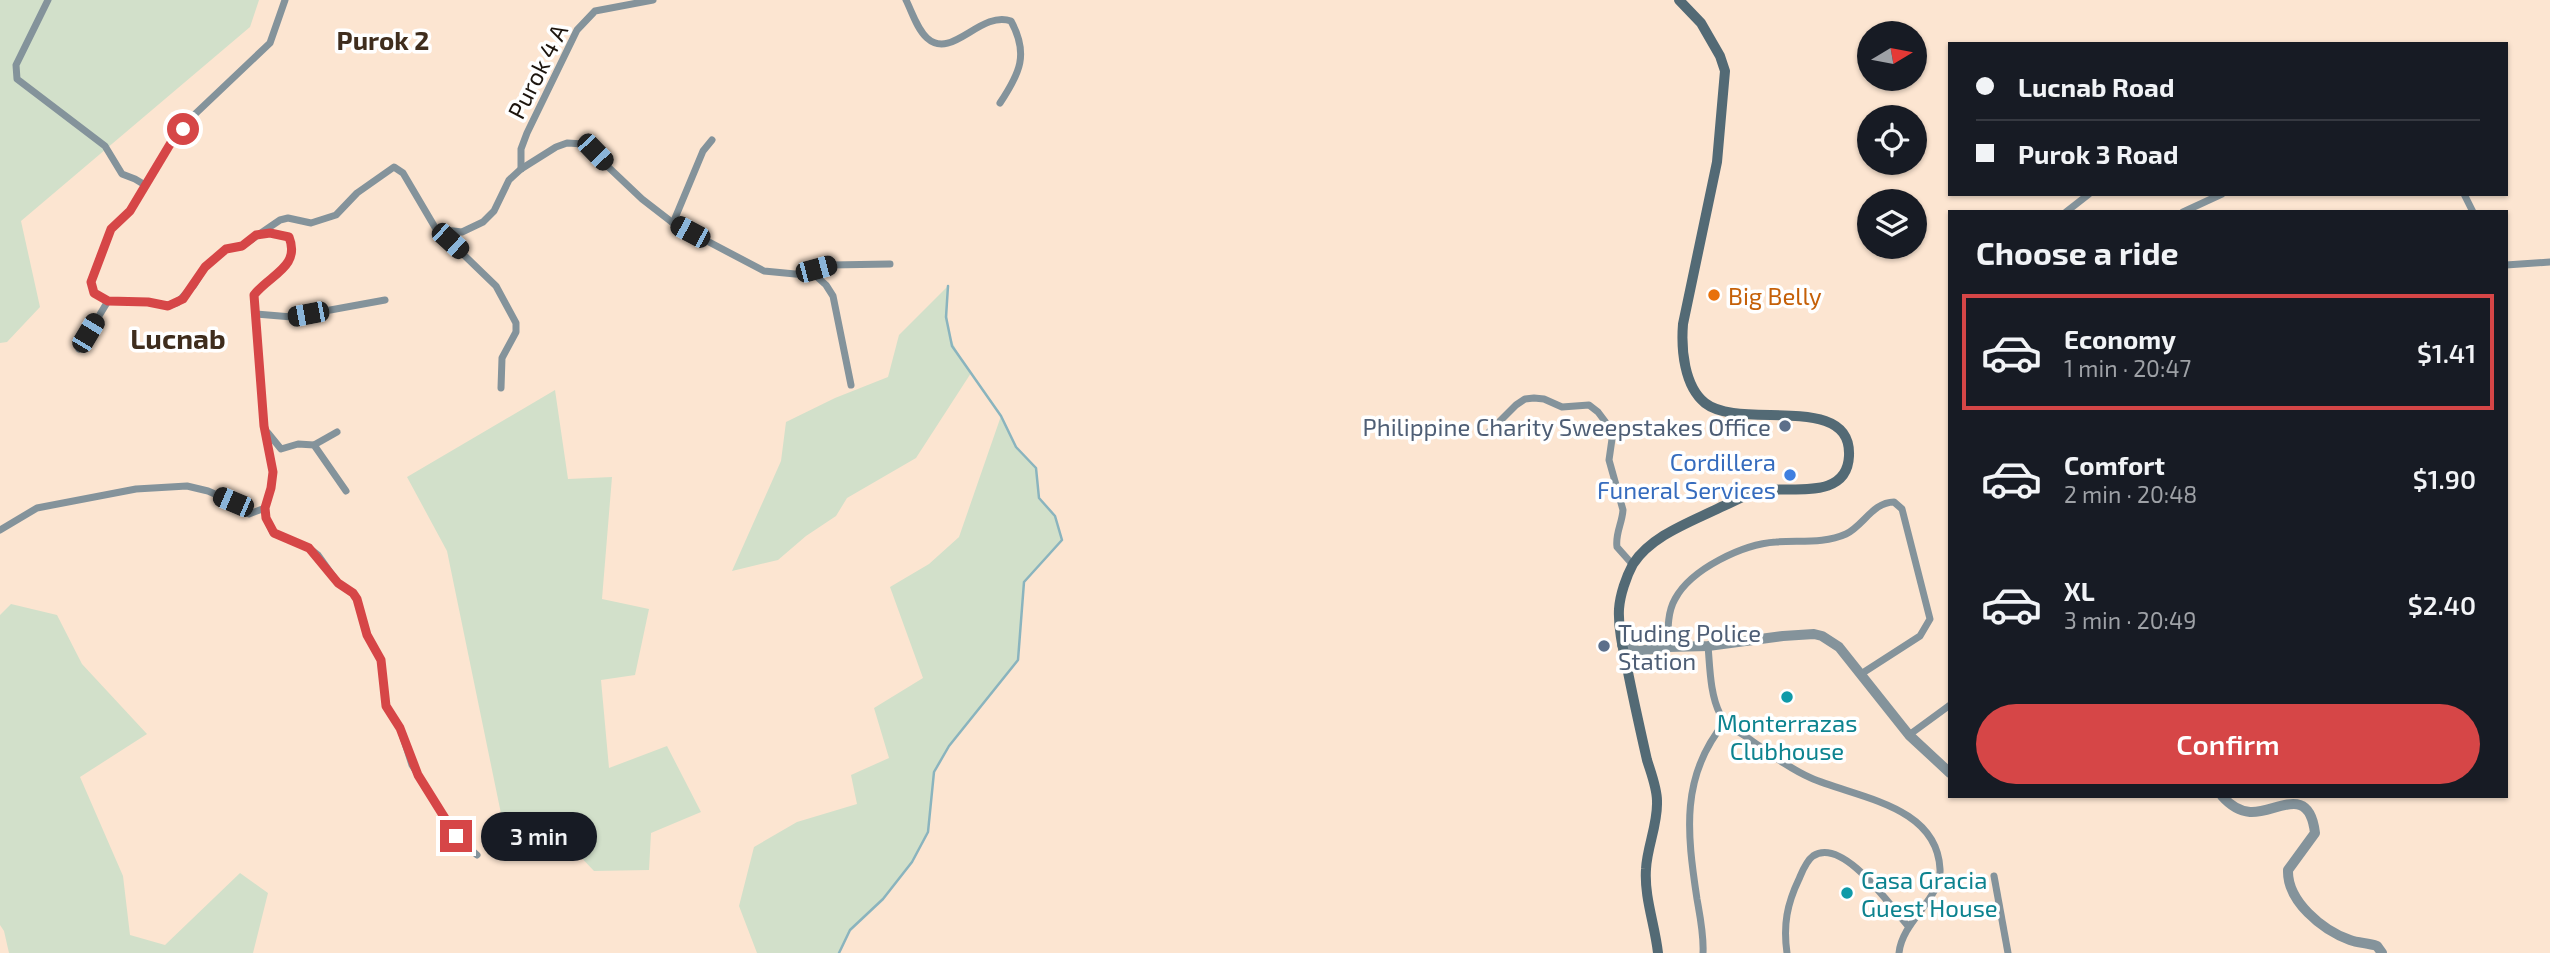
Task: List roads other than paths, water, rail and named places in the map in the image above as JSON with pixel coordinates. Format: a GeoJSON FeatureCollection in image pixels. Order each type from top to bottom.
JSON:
{"type":"FeatureCollection","features":[{"type":"Feature","properties":{"kind":"main road"},"geometry":{"type":"LineString","coordinates":[[1658,953],[1646,872],[1657,801],[1622,645],[1619,612],[1621,596],[1633,565],[1662,537],[1761,490],[1809,490],[1835,481],[1844,473],[1849,459],[1848,443],[1843,432],[1831,422],[1798,416],[1717,409],[1702,400],[1695,389],[1684,357],[1683,324],[1717,162],[1725,71],[1720,56],[1701,23],[1679,0]]}},
{"type":"Feature","properties":{"kind":"street"},"geometry":{"type":"LineString","coordinates":[[48,0],[16,65],[17,79],[105,146],[122,174],[145,185]]}},
{"type":"Feature","properties":{"kind":"street"},"geometry":{"type":"LineString","coordinates":[[285,0],[270,43],[193,116],[172,141],[130,211],[111,229],[91,282],[94,293],[108,301],[148,302],[168,306],[177,303],[194,285],[205,267],[226,249],[242,246],[280,219],[311,223],[336,215],[357,193],[389,169],[400,169],[436,229],[496,286],[516,323],[516,332],[502,358],[501,388]]}},
{"type":"Feature","properties":{"kind":"street","name":"Purok 4 A"},"geometry":{"type":"LineString","coordinates":[[521,169],[521,149],[527,133],[577,30],[595,11],[653,0]]}},
{"type":"Feature","properties":{"kind":"street"},"geometry":{"type":"LineString","coordinates":[[906,0],[928,39],[937,43],[947,44],[978,25],[999,18],[1011,20],[1019,35],[1021,56],[1017,76],[1000,103]]}},
{"type":"Feature","properties":{"kind":"street"},"geometry":{"type":"LineString","coordinates":[[673,223],[703,151],[712,140]]}},
{"type":"Feature","properties":{"kind":"street"},"geometry":{"type":"LineString","coordinates":[[436,229],[462,232],[483,222],[494,211],[509,180],[521,169],[556,147],[567,143],[584,144],[642,200],[673,223],[764,271],[817,276],[827,285],[833,296],[851,385]]}},
{"type":"Feature","properties":{"kind":"street"},"geometry":{"type":"LineString","coordinates":[[2069,210],[2086,196]]}},
{"type":"Feature","properties":{"kind":"street"},"geometry":{"type":"LineString","coordinates":[[2187,210],[2218,196]]}},
{"type":"Feature","properties":{"kind":"street"},"geometry":{"type":"LineString","coordinates":[[256,235],[270,233],[289,237],[293,250],[289,263],[254,295],[264,426],[273,472],[265,508],[266,518],[274,533],[309,548],[338,583],[357,599],[367,635],[381,660],[386,706],[400,728],[412,765],[450,828],[477,855]]}},
{"type":"Feature","properties":{"kind":"street"},"geometry":{"type":"LineString","coordinates":[[2508,265],[2550,262]]}},
{"type":"Feature","properties":{"kind":"street"},"geometry":{"type":"LineString","coordinates":[[802,273],[831,265],[890,264]]}},
{"type":"Feature","properties":{"kind":"street"},"geometry":{"type":"LineString","coordinates":[[256,314],[292,317],[385,300]]}},
{"type":"Feature","properties":{"kind":"street"},"geometry":{"type":"LineString","coordinates":[[79,349],[108,301]]}},
{"type":"Feature","properties":{"kind":"street"},"geometry":{"type":"LineString","coordinates":[[1489,432],[1525,399],[1544,399],[1562,407],[1589,405],[1598,412],[1614,432],[1609,460],[1623,510],[1617,533],[1617,547],[1633,565]]}},
{"type":"Feature","properties":{"kind":"street"},"geometry":{"type":"LineString","coordinates":[[264,426],[281,449],[298,444],[314,445],[337,432]]}},
{"type":"Feature","properties":{"kind":"street"},"geometry":{"type":"LineString","coordinates":[[314,445],[346,491]]}},
{"type":"Feature","properties":{"kind":"street"},"geometry":{"type":"LineString","coordinates":[[0,530],[37,508],[136,489],[187,486],[208,491],[233,502],[249,514],[265,508]]}},
{"type":"Feature","properties":{"kind":"street"},"geometry":{"type":"LineString","coordinates":[[1668,647],[1669,615],[1675,599],[1686,585],[1717,561],[1767,544],[1845,534],[1857,527],[1875,509],[1887,502],[1894,502],[1902,509],[1930,619],[1920,636],[1861,674]]}},
{"type":"Feature","properties":{"kind":"street"},"geometry":{"type":"LineString","coordinates":[[1622,645],[1638,650],[1708,646],[1814,634],[1828,639],[1839,647],[1909,735],[1948,771]]}},
{"type":"Feature","properties":{"kind":"street"},"geometry":{"type":"LineString","coordinates":[[1708,646],[1714,696],[1725,722],[1772,756],[1810,778],[1870,796],[1930,834],[1938,850],[1941,873],[1935,888],[1908,926],[1900,942],[1899,953]]}},
{"type":"Feature","properties":{"kind":"street"},"geometry":{"type":"LineString","coordinates":[[1626,661],[1638,650]]}},
{"type":"Feature","properties":{"kind":"street"},"geometry":{"type":"LineString","coordinates":[[1909,735],[1948,706]]}},
{"type":"Feature","properties":{"kind":"street"},"geometry":{"type":"LineString","coordinates":[[1703,953],[1691,856],[1690,802],[1702,757],[1725,722]]}},
{"type":"Feature","properties":{"kind":"street"},"geometry":{"type":"LineString","coordinates":[[2224,798],[2230,805],[2249,812],[2290,803],[2305,810],[2312,819],[2315,833],[2288,870],[2294,896],[2301,907],[2335,932],[2353,942],[2376,946],[2382,953]]}},
{"type":"Feature","properties":{"kind":"street"},"geometry":{"type":"LineString","coordinates":[[1787,953],[1784,919],[1788,903],[1808,860],[1820,853],[1834,854],[1848,860],[1862,872],[1908,926]]}},
{"type":"Feature","properties":{"kind":"street"},"geometry":{"type":"LineString","coordinates":[[1994,876],[2008,953]]}},
{"type":"Feature","properties":{"kind":"waterway"},"geometry":{"type":"LineString","coordinates":[[839,953],[850,930],[883,899],[912,862],[928,832],[934,772],[949,746],[1018,660],[1024,582],[1062,540],[1055,516],[1039,498],[1036,468],[1016,447],[1001,416],[952,346],[946,317],[948,286]]}},
{"type":"Feature","properties":{"kind":"place","name":"Big Belly"},"geometry":{"type":"Point","coordinates":[1714,295]}},
{"type":"Feature","properties":{"kind":"place","name":"Philippine Charity Sweepstakes Office"},"geometry":{"type":"Point","coordinates":[1785,426]}},
{"type":"Feature","properties":{"kind":"place","name":"Cordillera Funeral Services"},"geometry":{"type":"Point","coordinates":[1790,475]}},
{"type":"Feature","properties":{"kind":"place","name":"Tuding Police Station"},"geometry":{"type":"Point","coordinates":[1604,646]}},
{"type":"Feature","properties":{"kind":"place","name":"Monterrazas Clubhouse"},"geometry":{"type":"Point","coordinates":[1787,697]}},
{"type":"Feature","properties":{"kind":"place","name":"Casa Gracia Guest House"},"geometry":{"type":"Point","coordinates":[1847,893]}},
{"type":"Feature","properties":{"kind":"district","name":"Purok 2"},"geometry":{"type":"Point","coordinates":[383,39]}},
{"type":"Feature","properties":{"kind":"district","name":"Lucnab"},"geometry":{"type":"Point","coordinates":[178,338]}}]}
